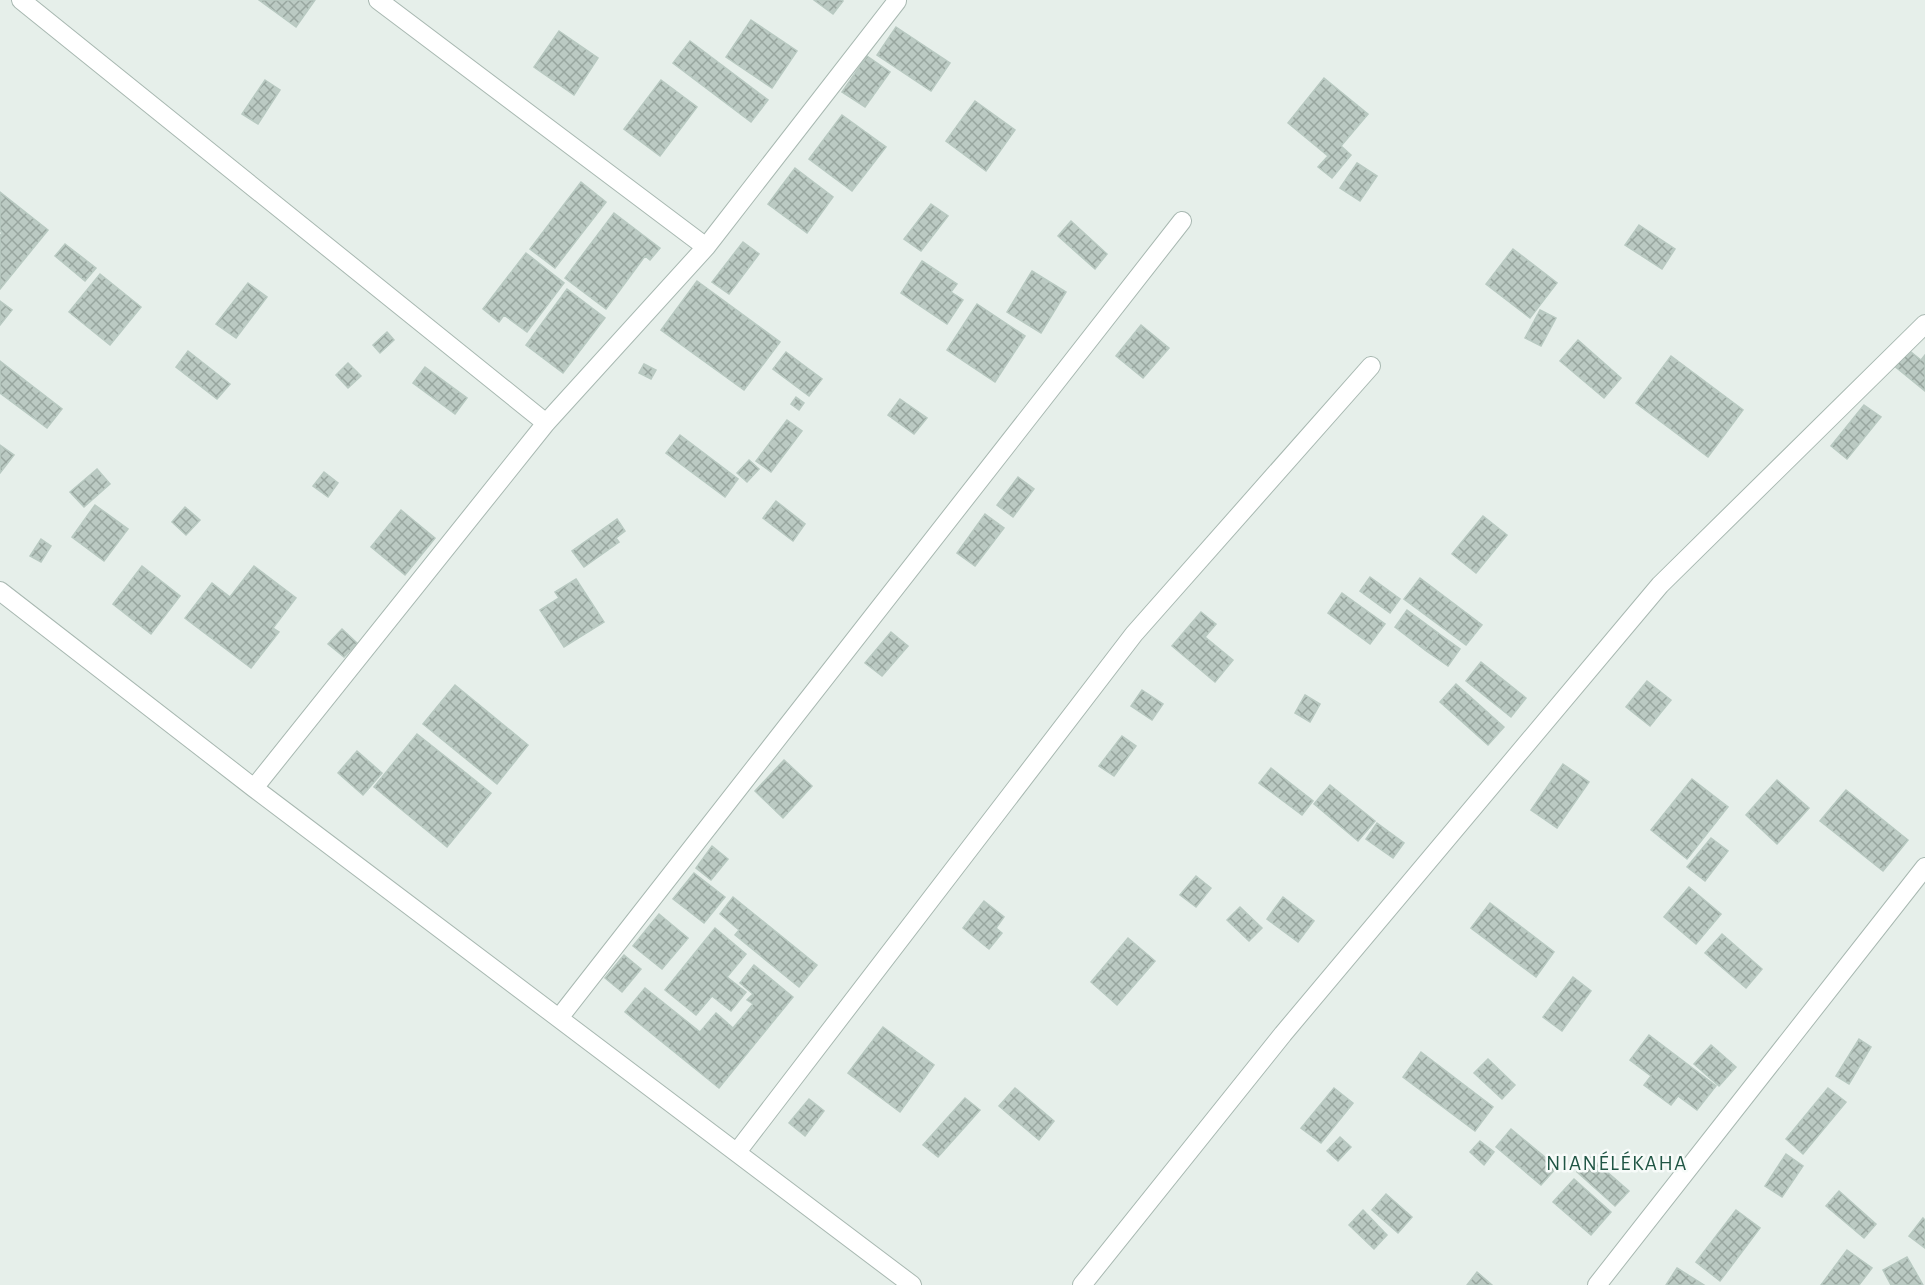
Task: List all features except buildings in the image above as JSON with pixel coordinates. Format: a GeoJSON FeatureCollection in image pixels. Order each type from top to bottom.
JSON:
{"type":"FeatureCollection","features":[{"type":"Feature","properties":{"kind":"street"},"geometry":{"type":"LineString","coordinates":[[21,0],[546,423]]}},
{"type":"Feature","properties":{"kind":"street"},"geometry":{"type":"LineString","coordinates":[[378,0],[706,247]]}},
{"type":"Feature","properties":{"kind":"street"},"geometry":{"type":"LineString","coordinates":[[254,788],[546,423],[706,247],[897,2]]}},
{"type":"Feature","properties":{"kind":"street"},"geometry":{"type":"LineString","coordinates":[[559,1018],[1182,221]]}},
{"type":"Feature","properties":{"kind":"street"},"geometry":{"type":"LineString","coordinates":[[1082,1285],[1283,1034],[1660,585],[1925,324]]}},
{"type":"Feature","properties":{"kind":"street"},"geometry":{"type":"LineString","coordinates":[[737,1152],[1134,634],[1371,366]]}},
{"type":"Feature","properties":{"kind":"street"},"geometry":{"type":"LineString","coordinates":[[0,591],[254,788],[912,1285]]}},
{"type":"Feature","properties":{"kind":"street"},"geometry":{"type":"LineString","coordinates":[[1597,1285],[1925,867]]}},
{"type":"Feature","properties":{"kind":"district","name":"NIANÉLÉKAHA"},"geometry":{"type":"Point","coordinates":[1617,1163]}}]}
